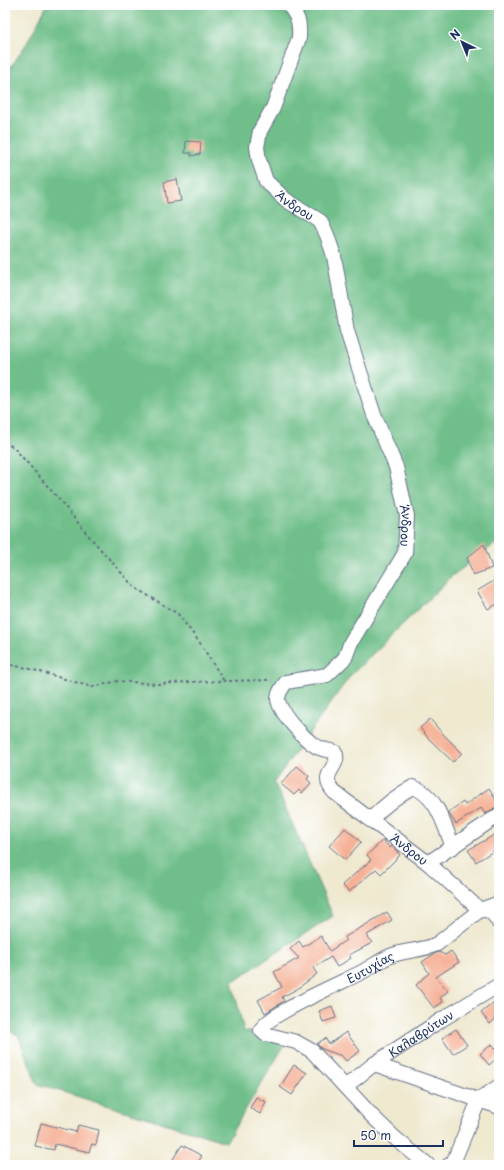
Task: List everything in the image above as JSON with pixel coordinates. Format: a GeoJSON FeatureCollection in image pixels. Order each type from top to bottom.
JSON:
{"type":"FeatureCollection","features":[{"type":"Feature","properties":{"kind":"street","name":"Άνδρου"},"geometry":{"type":"LineString","coordinates":[[289,5],[300,26],[299,38],[273,108],[260,132],[257,146],[259,160],[266,181],[286,200],[320,221],[327,235],[334,256],[347,331],[374,415],[396,468],[407,516],[405,553],[351,642],[345,658],[328,675],[286,682],[279,693],[279,704],[283,712],[308,741],[324,750],[333,751],[336,754],[335,762],[328,775],[327,781],[329,787],[334,792],[428,863],[480,910],[488,910],[494,915],[499,923]]}},
{"type":"Feature","properties":{"kind":"street"},"geometry":{"type":"LineString","coordinates":[[370,820],[382,808],[404,791],[414,787],[422,790],[432,801],[441,818],[452,847]]}},
{"type":"Feature","properties":{"kind":"street"},"geometry":{"type":"LineString","coordinates":[[428,863],[499,815]]}},
{"type":"Feature","properties":{"kind":"street","name":"Ευτυχίας"},"geometry":{"type":"LineString","coordinates":[[345,1086],[312,1051],[296,1042],[265,1034],[261,1030],[262,1028],[269,1021],[287,1010],[362,972],[389,956],[431,947],[437,944],[480,910],[499,903]]}},
{"type":"Feature","properties":{"kind":"street","name":"Καλαβρύτων"},"geometry":{"type":"LineString","coordinates":[[345,1086],[374,1064],[441,1020],[499,985]]}},
{"type":"Feature","properties":{"kind":"street"},"geometry":{"type":"LineString","coordinates":[[374,1064],[499,1107]]}},
{"type":"Feature","properties":{"kind":"street"},"geometry":{"type":"LineString","coordinates":[[345,1086],[372,1116],[396,1139],[428,1165]]}},
{"type":"Feature","properties":{"kind":"street"},"geometry":{"type":"LineString","coordinates":[[454,1164],[479,1100],[499,1086]]}},
{"type":"Feature","properties":{"kind":"path"},"geometry":{"type":"LineString","coordinates":[[5,441],[16,450],[134,587],[178,614],[200,643],[224,681]]}},
{"type":"Feature","properties":{"kind":"path"},"geometry":{"type":"LineString","coordinates":[[5,664],[26,668],[92,687],[118,681],[158,684],[269,680],[274,683],[286,682]]}},
{"type":"Feature","properties":{"kind":"green space"},"geometry":{"type":"Polygon","coordinates":[[[47,5],[499,5],[499,541],[452,576],[350,676],[274,782],[333,916],[232,982],[244,1031],[287,1041],[226,1142],[37,1084],[18,1035],[5,1029],[5,76],[27,43],[47,5]]]}},
{"type":"Feature","properties":{"kind":"building"},"geometry":{"type":"Polygon","coordinates":[[[186,141],[201,142],[200,154],[191,156],[191,153],[185,153],[186,141]]]}},
{"type":"Feature","properties":{"kind":"building"},"geometry":{"type":"Polygon","coordinates":[[[177,179],[181,201],[167,203],[164,182],[177,179]]]}},
{"type":"Feature","properties":{"kind":"building"},"geometry":{"type":"Polygon","coordinates":[[[484,544],[492,568],[473,575],[467,558],[484,544]]]}},
{"type":"Feature","properties":{"kind":"building"},"geometry":{"type":"Polygon","coordinates":[[[499,578],[499,603],[488,609],[477,591],[499,578]]]}},
{"type":"Feature","properties":{"kind":"building"},"geometry":{"type":"Polygon","coordinates":[[[430,719],[462,753],[453,762],[429,739],[420,728],[430,719]]]}},
{"type":"Feature","properties":{"kind":"building"},"geometry":{"type":"Polygon","coordinates":[[[297,766],[309,776],[307,779],[311,783],[302,793],[299,790],[294,795],[281,784],[297,766]]]}},
{"type":"Feature","properties":{"kind":"building"},"geometry":{"type":"Polygon","coordinates":[[[489,788],[499,805],[485,814],[481,808],[456,824],[448,812],[463,802],[465,805],[489,788]]]}},
{"type":"Feature","properties":{"kind":"building"},"geometry":{"type":"Polygon","coordinates":[[[345,828],[361,842],[345,860],[329,846],[345,828]]]}},
{"type":"Feature","properties":{"kind":"building"},"geometry":{"type":"Polygon","coordinates":[[[499,832],[499,857],[495,850],[476,862],[468,850],[499,832]]]}},
{"type":"Feature","properties":{"kind":"building"},"geometry":{"type":"Polygon","coordinates":[[[383,840],[390,848],[392,846],[400,855],[381,874],[376,869],[349,892],[342,885],[371,860],[367,855],[383,840]]]}},
{"type":"Feature","properties":{"kind":"building"},"geometry":{"type":"Polygon","coordinates":[[[387,912],[392,920],[367,935],[372,943],[349,955],[351,958],[337,967],[331,957],[313,968],[317,974],[297,989],[282,997],[284,1001],[265,1013],[258,1000],[282,987],[274,972],[299,958],[290,949],[299,941],[303,947],[321,936],[330,951],[346,940],[345,937],[387,912]]]}},
{"type":"Feature","properties":{"kind":"building"},"geometry":{"type":"Polygon","coordinates":[[[451,951],[459,962],[436,977],[448,991],[440,998],[443,1002],[434,1008],[416,985],[429,973],[422,962],[439,952],[445,955],[451,951]]]}},
{"type":"Feature","properties":{"kind":"building"},"geometry":{"type":"Polygon","coordinates":[[[499,998],[499,1016],[490,1024],[481,1013],[499,998]]]}},
{"type":"Feature","properties":{"kind":"building"},"geometry":{"type":"Polygon","coordinates":[[[332,1006],[336,1018],[323,1022],[319,1011],[332,1006]]]}},
{"type":"Feature","properties":{"kind":"building"},"geometry":{"type":"Polygon","coordinates":[[[456,1029],[467,1045],[453,1054],[442,1038],[456,1029]]]}},
{"type":"Feature","properties":{"kind":"building"},"geometry":{"type":"Polygon","coordinates":[[[346,1032],[360,1051],[346,1061],[342,1056],[322,1049],[317,1044],[325,1038],[329,1044],[346,1032]]]}},
{"type":"Feature","properties":{"kind":"building"},"geometry":{"type":"Polygon","coordinates":[[[492,1044],[499,1053],[499,1056],[489,1065],[480,1054],[492,1044]]]}},
{"type":"Feature","properties":{"kind":"building"},"geometry":{"type":"Polygon","coordinates":[[[294,1065],[307,1073],[292,1095],[280,1087],[294,1065]]]}},
{"type":"Feature","properties":{"kind":"building"},"geometry":{"type":"Polygon","coordinates":[[[256,1097],[266,1102],[260,1114],[250,1108],[256,1097]]]}},
{"type":"Feature","properties":{"kind":"building"},"geometry":{"type":"Polygon","coordinates":[[[41,1123],[76,1132],[78,1125],[99,1130],[96,1145],[92,1144],[89,1152],[55,1144],[54,1150],[35,1146],[41,1123]]]}},
{"type":"Feature","properties":{"kind":"building"},"geometry":{"type":"Polygon","coordinates":[[[182,1145],[202,1156],[196,1165],[177,1165],[174,1163],[173,1159],[182,1145]]]}}]}
